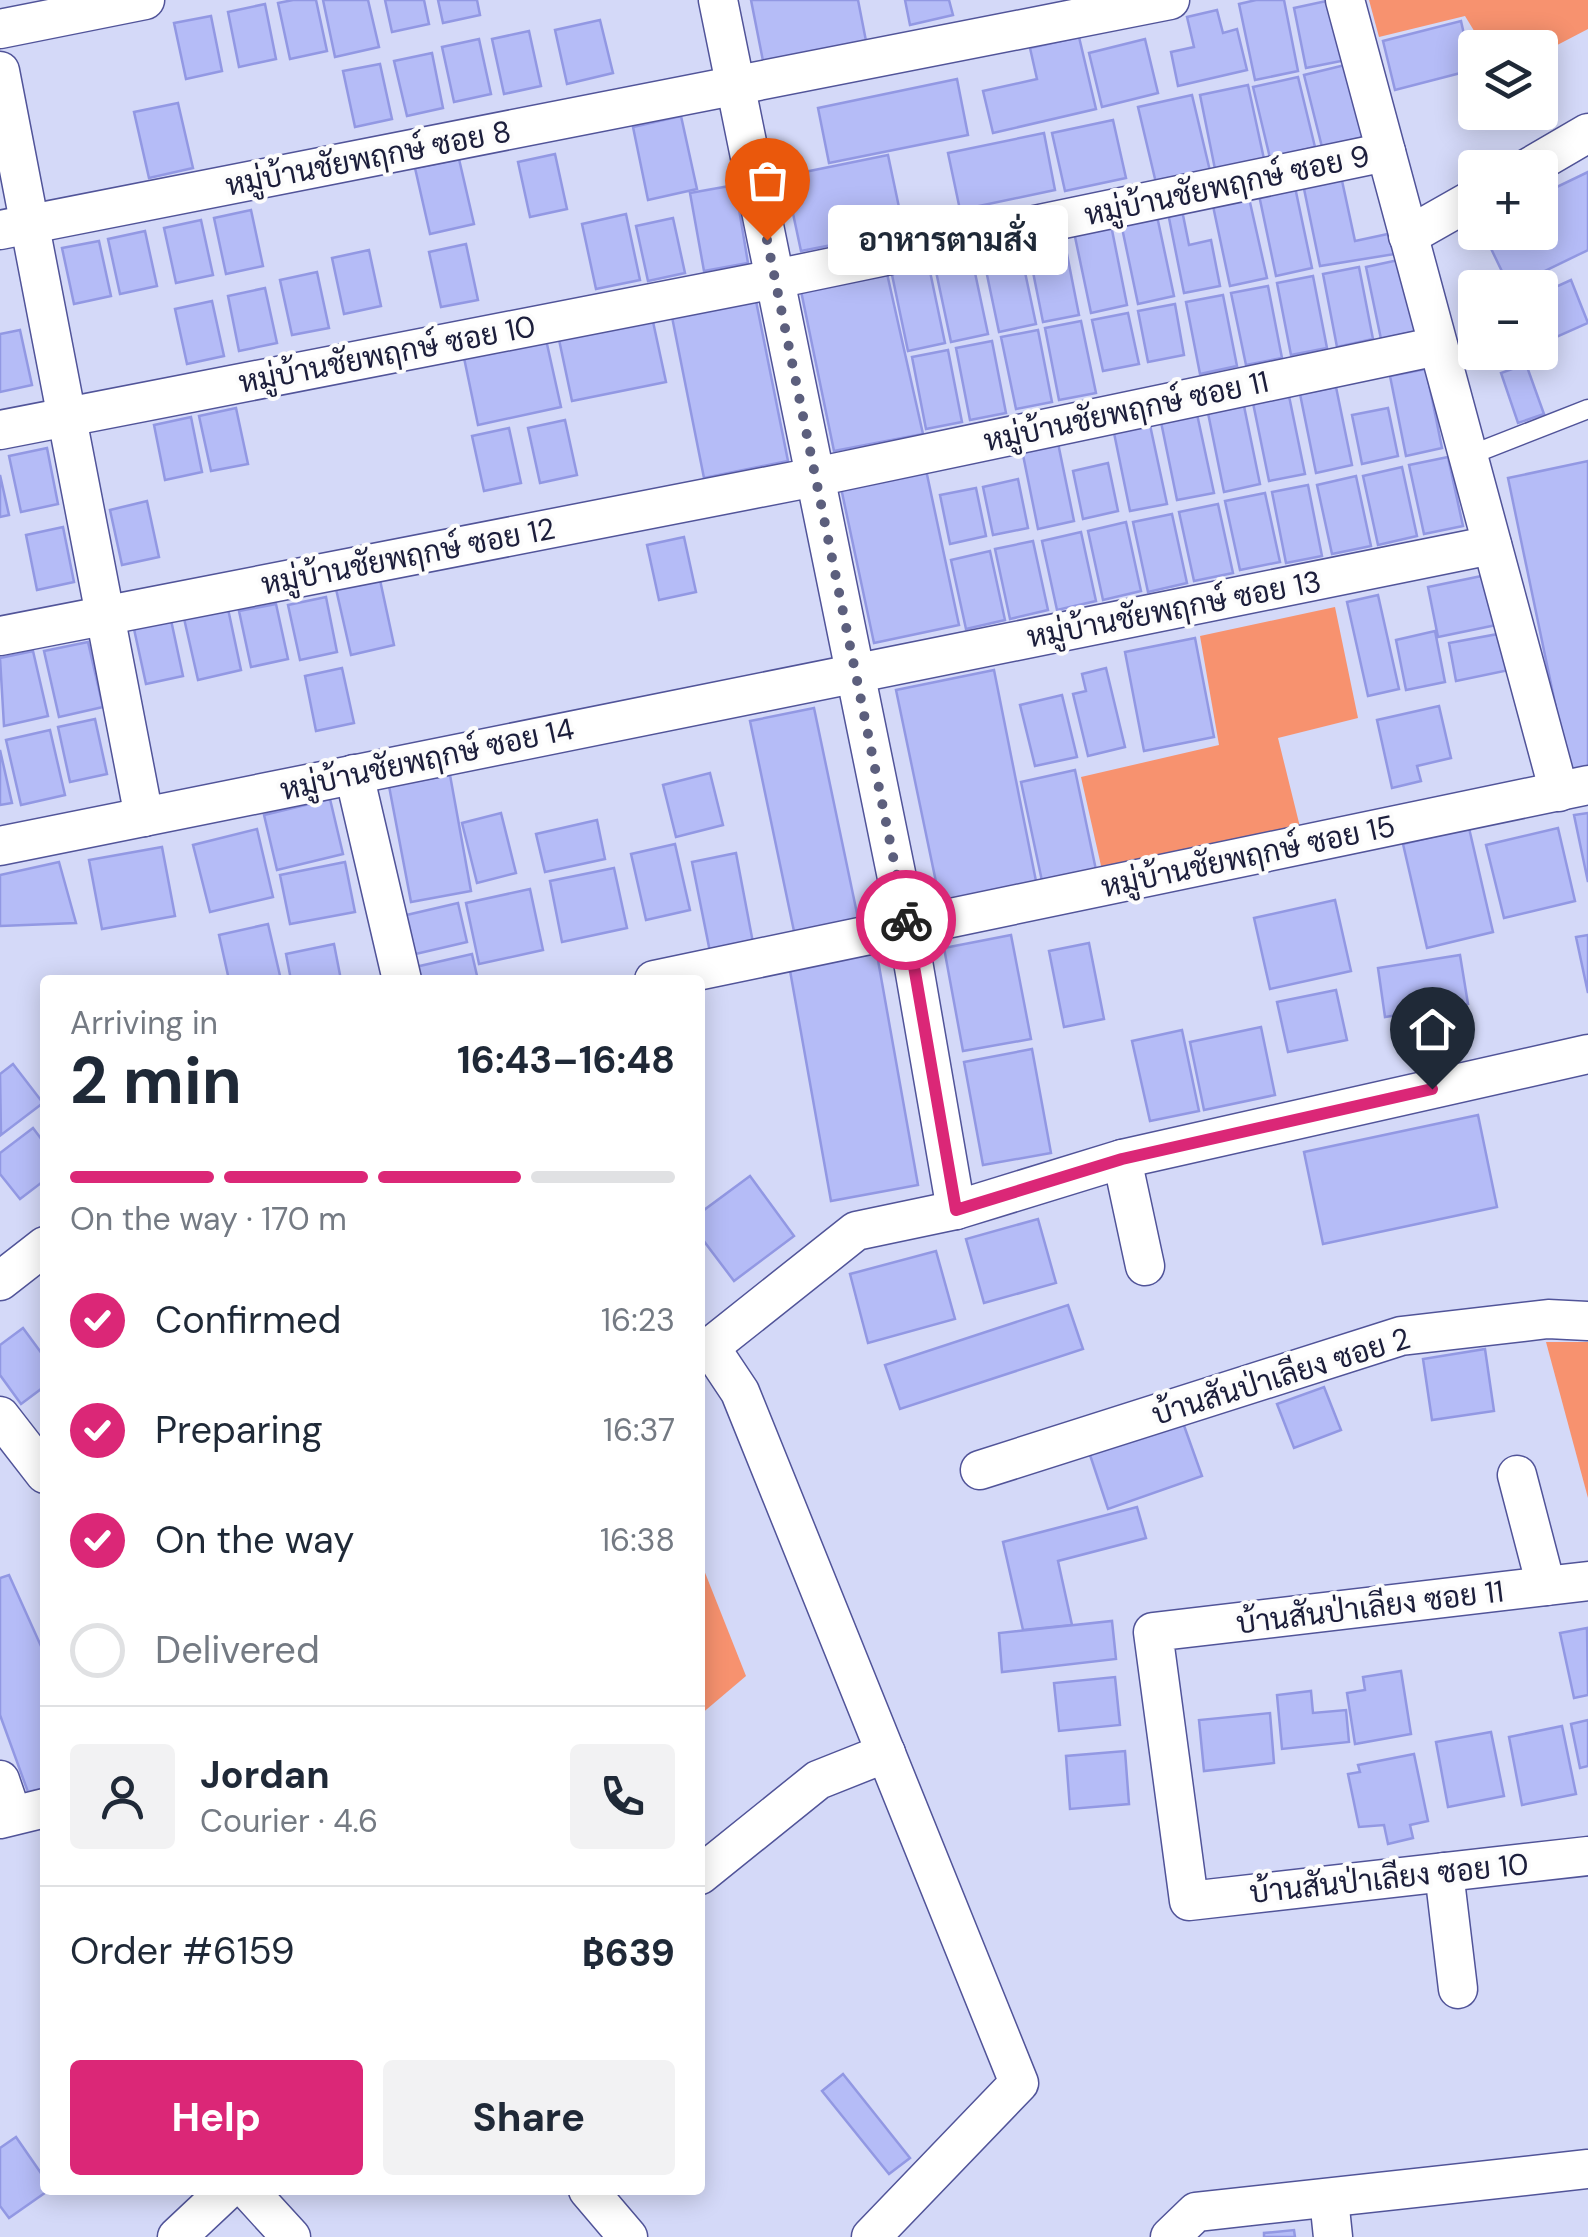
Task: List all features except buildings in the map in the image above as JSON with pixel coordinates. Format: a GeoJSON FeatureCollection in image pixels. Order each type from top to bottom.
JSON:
{"type":"FeatureCollection","features":[{"type":"Feature","properties":{"kind":"street"},"geometry":{"type":"LineString","coordinates":[[0,29],[145,0]]}},
{"type":"Feature","properties":{"kind":"street"},"geometry":{"type":"LineString","coordinates":[[718,0],[907,927],[956,1210]]}},
{"type":"Feature","properties":{"kind":"street","name":"หมู่บ้านชัยพฤกษ์ ซอย 8"},"geometry":{"type":"LineString","coordinates":[[15,227],[1170,0]]}},
{"type":"Feature","properties":{"kind":"street"},"geometry":{"type":"LineString","coordinates":[[1344,0],[1492,545],[1573,788]]}},
{"type":"Feature","properties":{"kind":"street"},"geometry":{"type":"LineString","coordinates":[[0,71],[15,227],[67,417],[144,817]]}},
{"type":"Feature","properties":{"kind":"street"},"geometry":{"type":"LineString","coordinates":[[1558,150],[1588,133]]}},
{"type":"Feature","properties":{"kind":"street","name":"หมู่บ้านชัยพฤกษ์ ซอย 9"},"geometry":{"type":"LineString","coordinates":[[775,278],[1386,152]]}},
{"type":"Feature","properties":{"kind":"street"},"geometry":{"type":"LineString","coordinates":[[1408,236],[1458,208]]}},
{"type":"Feature","properties":{"kind":"street","name":"หมู่บ้านชัยพฤกษ์ ซอย 10"},"geometry":{"type":"LineString","coordinates":[[0,430],[775,278]]}},
{"type":"Feature","properties":{"kind":"street","name":"หมู่บ้านชัยพฤกษ์ ซอย 11"},"geometry":{"type":"LineString","coordinates":[[815,476],[1438,346]]}},
{"type":"Feature","properties":{"kind":"street","name":"หมู่บ้านชัยพฤกษ์ ซอย 12"},"geometry":{"type":"LineString","coordinates":[[0,636],[815,476]]}},
{"type":"Feature","properties":{"kind":"street","name":"หมู่บ้านชัยพฤกษ์ ซอย 13"},"geometry":{"type":"LineString","coordinates":[[855,672],[1492,545]]}},
{"type":"Feature","properties":{"kind":"street","name":"หมู่บ้านชัยพฤกษ์ ซอย 14"},"geometry":{"type":"LineString","coordinates":[[0,846],[855,672]]}},
{"type":"Feature","properties":{"kind":"street"},"geometry":{"type":"LineString","coordinates":[[354,774],[401,975]]}},
{"type":"Feature","properties":{"kind":"street","name":"หมู่บ้านชัยพฤกษ์ ซอย 15"},"geometry":{"type":"LineString","coordinates":[[678,975],[1573,788]]}},
{"type":"Feature","properties":{"kind":"street"},"geometry":{"type":"LineString","coordinates":[[871,2237],[1019,2083],[740,1392],[705,1351],[856,1231],[956,1210],[1122,1159],[1588,1054]]}},
{"type":"Feature","properties":{"kind":"street"},"geometry":{"type":"LineString","coordinates":[[1122,1159],[1145,1266]]}},
{"type":"Feature","properties":{"kind":"street"},"geometry":{"type":"LineString","coordinates":[[0,1281],[40,1250]]}},
{"type":"Feature","properties":{"kind":"street","name":"บ้านสันป่าเลียง ซอย 2"},"geometry":{"type":"LineString","coordinates":[[980,1470],[1401,1336],[1548,1319],[1588,1321]]}},
{"type":"Feature","properties":{"kind":"street"},"geometry":{"type":"LineString","coordinates":[[0,1416],[40,1468]]}},
{"type":"Feature","properties":{"kind":"street"},"geometry":{"type":"LineString","coordinates":[[1518,1476],[1546,1586]]}},
{"type":"Feature","properties":{"kind":"street","name":"บ้านสันป่าเลียง ซอย 11"},"geometry":{"type":"LineString","coordinates":[[1189,1901],[1152,1632],[1588,1582]]}},
{"type":"Feature","properties":{"kind":"street"},"geometry":{"type":"LineString","coordinates":[[705,1872],[818,1780],[886,1753]]}},
{"type":"Feature","properties":{"kind":"street","name":"บ้านสันป่าเลียง ซอย 10"},"geometry":{"type":"LineString","coordinates":[[1189,1901],[1588,1856]]}},
{"type":"Feature","properties":{"kind":"street"},"geometry":{"type":"LineString","coordinates":[[1444,1872],[1458,1989]]}},
{"type":"Feature","properties":{"kind":"street"},"geometry":{"type":"LineString","coordinates":[[1170,2237],[1196,2212],[1588,2169]]}},
{"type":"Feature","properties":{"kind":"street"},"geometry":{"type":"LineString","coordinates":[[178,2237],[222,2195]]}},
{"type":"Feature","properties":{"kind":"street"},"geometry":{"type":"LineString","coordinates":[[253,2195],[292,2237]]}},
{"type":"Feature","properties":{"kind":"street"},"geometry":{"type":"LineString","coordinates":[[592,2195],[628,2237]]}},
{"type":"Feature","properties":{"kind":"street"},"geometry":{"type":"LineString","coordinates":[[1329,2199],[1333,2237]]}},
{"type":"Feature","properties":{"kind":"lane"},"geometry":{"type":"LineString","coordinates":[[1468,456],[1588,409]]}},
{"type":"Feature","properties":{"kind":"shaded area"},"geometry":{"type":"Polygon","coordinates":[[[1369,0],[1588,0],[1588,29],[1558,45],[1558,30],[1474,30],[1465,16],[1379,37],[1369,0]]]}},
{"type":"Feature","properties":{"kind":"shaded area"},"geometry":{"type":"Polygon","coordinates":[[[1335,607],[1358,718],[1278,738],[1303,839],[1104,879],[1081,777],[1219,745],[1200,636],[1335,607]]]}},
{"type":"Feature","properties":{"kind":"shaded area"},"geometry":{"type":"Polygon","coordinates":[[[1546,1342],[1588,1342],[1588,1498],[1546,1342]]]}},
{"type":"Feature","properties":{"kind":"shaded area"},"geometry":{"type":"Polygon","coordinates":[[[705,1573],[746,1676],[705,1711],[705,1573]]]}},
{"type":"Feature","properties":{"kind":"way so far"},"geometry":{"type":"LineString","coordinates":[[767,240],[906,920]]}},
{"type":"Feature","properties":{"kind":"place","name":"อาหารตามสั่ง"},"geometry":{"type":"Point","coordinates":[767,240]}},
{"type":"Feature","properties":{"kind":"route"},"geometry":{"type":"LineString","coordinates":[[906,920],[956,1210],[1122,1159],[1432,1089]]}}]}
